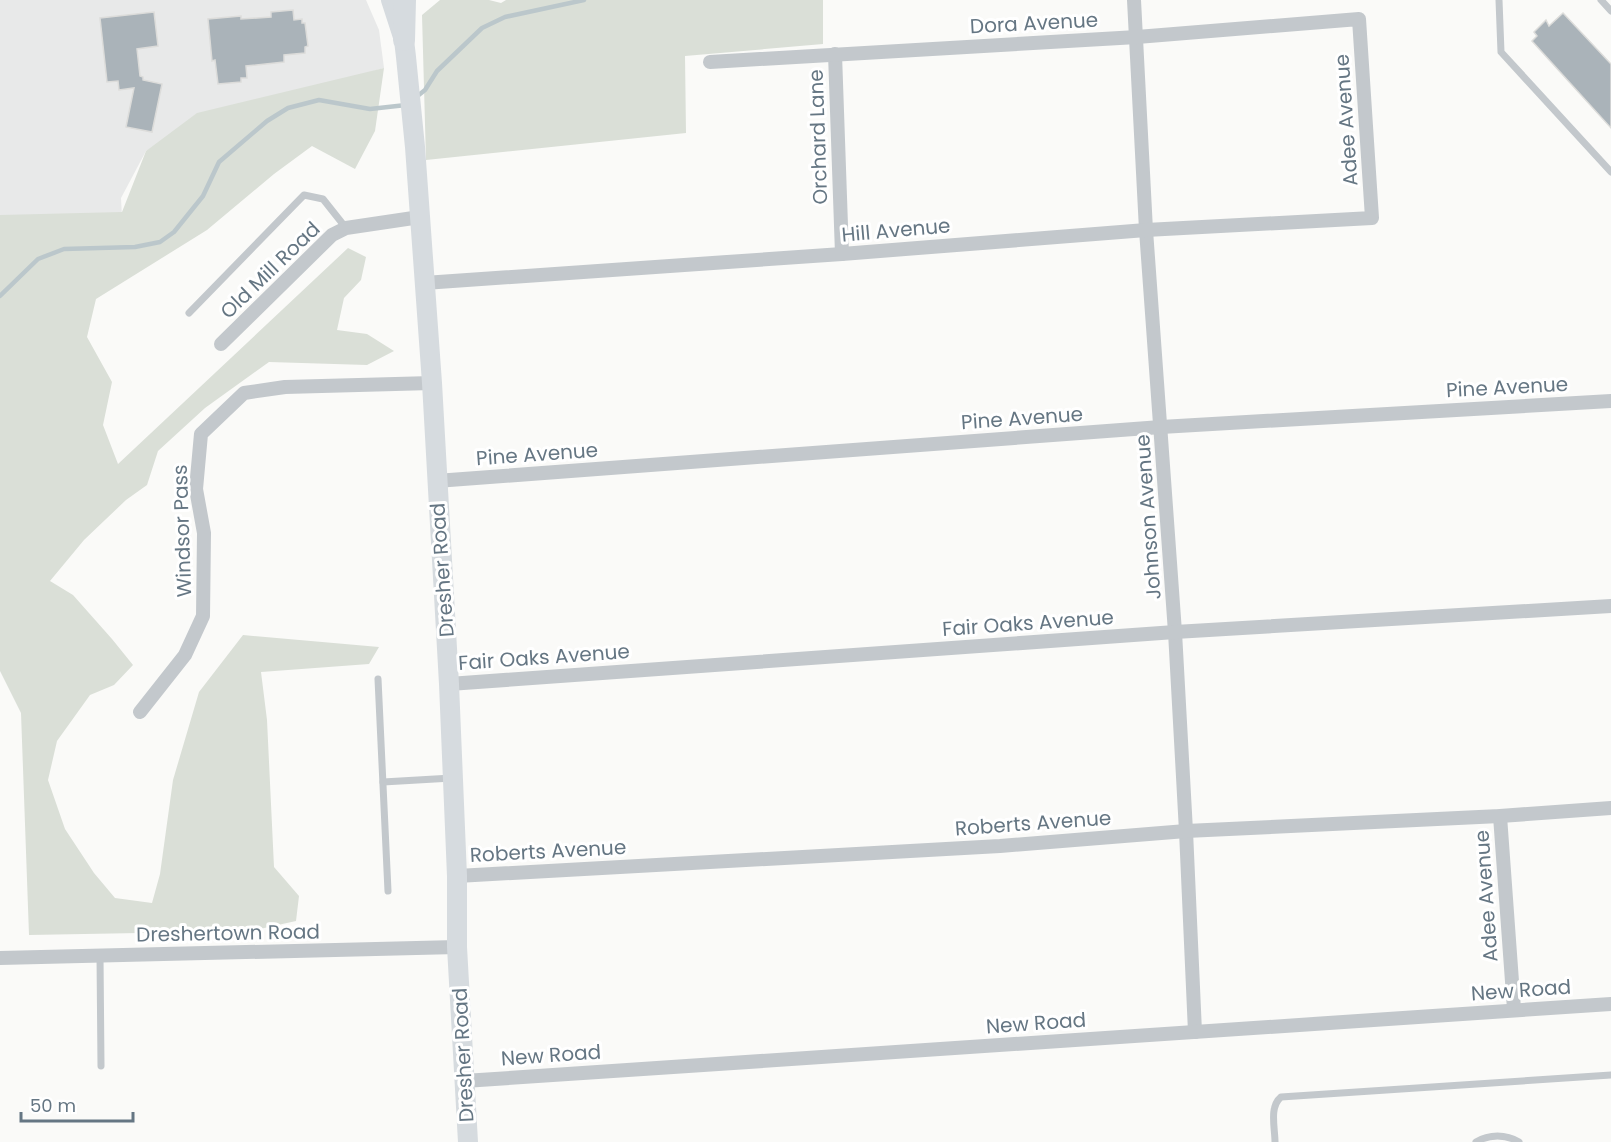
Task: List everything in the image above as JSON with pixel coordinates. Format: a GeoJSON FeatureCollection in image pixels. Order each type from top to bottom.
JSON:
{"type":"FeatureCollection","features":[{"type":"Feature","properties":{"kind":"main road","name":"Dresher Road"},"geometry":{"type":"LineString","coordinates":[[391,0],[405,48],[415,147],[432,383],[449,684],[458,947],[468,1142]]}},
{"type":"Feature","properties":{"kind":"main road"},"geometry":{"type":"LineString","coordinates":[[405,0],[405,48]]}},
{"type":"Feature","properties":{"kind":"street","name":"Johnson Avenue"},"geometry":{"type":"LineString","coordinates":[[1134,0],[1146,230],[1175,632],[1195,1032]]}},
{"type":"Feature","properties":{"kind":"street","name":"Dora Avenue"},"geometry":{"type":"LineString","coordinates":[[710,62],[1137,37],[1359,19]]}},
{"type":"Feature","properties":{"kind":"street","name":"Adee Avenue"},"geometry":{"type":"LineString","coordinates":[[1359,19],[1372,218]]}},
{"type":"Feature","properties":{"kind":"street","name":"Orchard Lane"},"geometry":{"type":"LineString","coordinates":[[835,54],[842,254]]}},
{"type":"Feature","properties":{"kind":"street","name":"Old Mill Road"},"geometry":{"type":"LineString","coordinates":[[221,344],[332,235],[346,228],[420,218]]}},
{"type":"Feature","properties":{"kind":"street","name":"Hill Avenue"},"geometry":{"type":"LineString","coordinates":[[424,283],[1146,230],[1372,218]]}},
{"type":"Feature","properties":{"kind":"street","name":"Windsor Pass"},"geometry":{"type":"LineString","coordinates":[[140,712],[186,655],[203,616],[204,533],[196,489],[201,434],[244,393],[285,387],[432,383]]}},
{"type":"Feature","properties":{"kind":"street","name":"Pine Avenue"},"geometry":{"type":"LineString","coordinates":[[436,481],[1161,427],[1611,401]]}},
{"type":"Feature","properties":{"kind":"street","name":"Fair Oaks Avenue"},"geometry":{"type":"LineString","coordinates":[[449,684],[1175,632],[1611,606]]}},
{"type":"Feature","properties":{"kind":"street","name":"Roberts Avenue"},"geometry":{"type":"LineString","coordinates":[[457,876],[1000,846],[1186,831],[1500,816],[1611,808]]}},
{"type":"Feature","properties":{"kind":"street","name":"Adee Avenue"},"geometry":{"type":"LineString","coordinates":[[1500,816],[1514,1010]]}},
{"type":"Feature","properties":{"kind":"street","name":"Dreshertown Road"},"geometry":{"type":"LineString","coordinates":[[0,958],[458,947]]}},
{"type":"Feature","properties":{"kind":"street","name":"New Road"},"geometry":{"type":"LineString","coordinates":[[464,1081],[1611,1004]]}},
{"type":"Feature","properties":{"kind":"lane"},"geometry":{"type":"LineString","coordinates":[[1499,0],[1501,52],[1611,172]]}},
{"type":"Feature","properties":{"kind":"lane"},"geometry":{"type":"LineString","coordinates":[[1601,0],[1611,11]]}},
{"type":"Feature","properties":{"kind":"lane"},"geometry":{"type":"LineString","coordinates":[[189,313],[304,195],[323,199],[346,228]]}},
{"type":"Feature","properties":{"kind":"lane"},"geometry":{"type":"LineString","coordinates":[[378,679],[388,891]]}},
{"type":"Feature","properties":{"kind":"lane"},"geometry":{"type":"LineString","coordinates":[[383,782],[453,778]]}},
{"type":"Feature","properties":{"kind":"lane"},"geometry":{"type":"LineString","coordinates":[[100,956],[101,1066]]}},
{"type":"Feature","properties":{"kind":"lane"},"geometry":{"type":"LineString","coordinates":[[1275,1142],[1274,1107],[1275,1101],[1281,1097],[1611,1075]]}},
{"type":"Feature","properties":{"kind":"lane"},"geometry":{"type":"LineString","coordinates":[[1476,1142],[1482,1138],[1502,1136],[1519,1142]]}},
{"type":"Feature","properties":{"kind":"shaded area"},"geometry":{"type":"Polygon","coordinates":[[[0,0],[366,0],[379,30],[384,68],[199,121],[146,151],[121,198],[122,217],[0,219],[0,0]]]}},
{"type":"Feature","properties":{"kind":"shaded area"},"geometry":{"type":"Polygon","coordinates":[[[440,0],[489,0],[501,3],[506,0],[823,0],[823,44],[685,56],[686,133],[426,160],[422,15],[440,0]]]}},
{"type":"Feature","properties":{"kind":"shaded area"},"geometry":{"type":"Polygon","coordinates":[[[384,68],[375,131],[355,169],[312,146],[274,174],[207,230],[96,299],[87,337],[112,382],[103,425],[118,464],[348,248],[366,257],[361,280],[344,298],[337,330],[367,334],[394,351],[367,365],[269,362],[205,408],[158,451],[147,485],[126,500],[84,540],[50,581],[73,595],[133,665],[114,685],[90,695],[57,741],[48,780],[65,829],[94,873],[115,898],[152,903],[160,874],[173,780],[199,692],[243,635],[379,647],[369,664],[261,672],[267,720],[274,867],[299,896],[296,921],[250,931],[29,935],[21,713],[0,671],[0,215],[122,212],[146,151],[197,113],[384,68]]]}},
{"type":"Feature","properties":{"kind":"building"},"geometry":{"type":"Polygon","coordinates":[[[293,10],[294,20],[302,19],[302,23],[305,23],[308,46],[305,47],[305,53],[284,55],[284,62],[246,66],[247,78],[241,78],[241,82],[218,84],[215,60],[212,61],[208,19],[241,16],[241,19],[271,17],[271,12],[293,10]]]}},
{"type":"Feature","properties":{"kind":"building"},"geometry":{"type":"Polygon","coordinates":[[[154,12],[158,46],[137,49],[140,76],[143,80],[162,84],[152,132],[126,127],[134,88],[119,90],[118,81],[107,82],[100,18],[154,12]]]}},
{"type":"Feature","properties":{"kind":"building"},"geometry":{"type":"Polygon","coordinates":[[[1563,13],[1611,64],[1611,128],[1532,41],[1537,36],[1534,32],[1546,20],[1549,26],[1563,13]]]}},
{"type":"Feature","properties":{"kind":"waterway"},"geometry":{"type":"LineString","coordinates":[[415,98],[425,90],[437,71],[482,28],[505,17],[584,0]]}},
{"type":"Feature","properties":{"kind":"waterway"},"geometry":{"type":"LineString","coordinates":[[0,296],[38,259],[64,249],[135,247],[160,242],[174,232],[203,196],[219,162],[267,121],[288,108],[319,100],[370,109],[406,105]]}}]}
